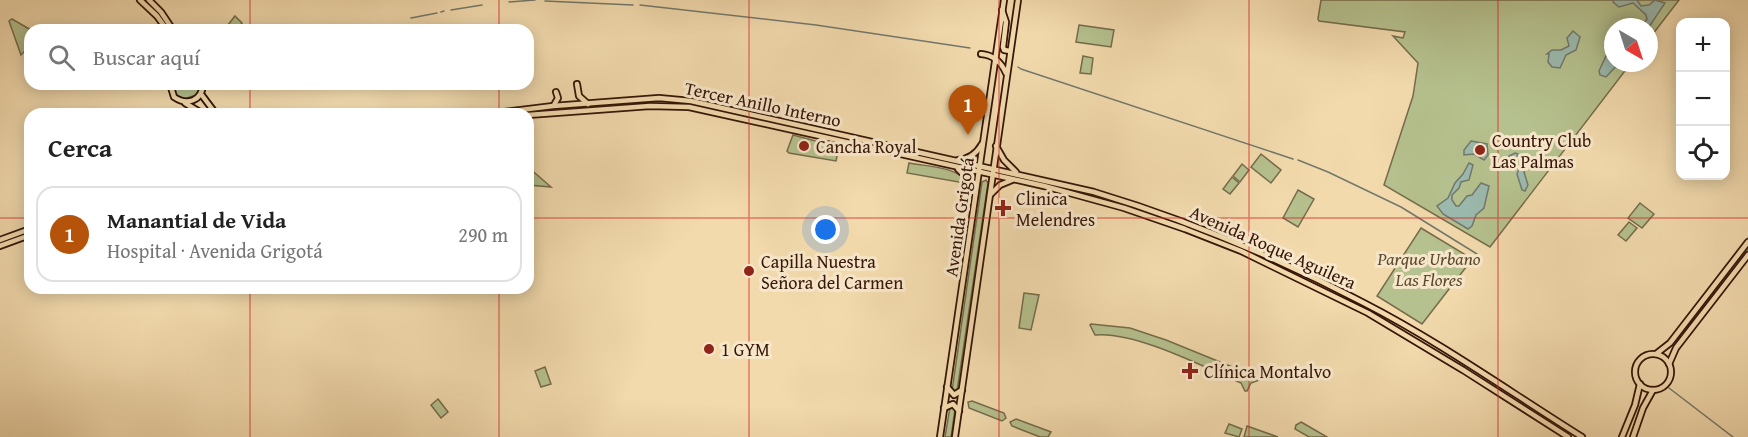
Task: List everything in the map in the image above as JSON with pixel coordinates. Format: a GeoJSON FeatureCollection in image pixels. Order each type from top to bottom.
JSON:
{"type":"FeatureCollection","features":[{"type":"Feature","properties":{"kind":"main road"},"geometry":{"type":"LineString","coordinates":[[140,0],[162,24]]}},
{"type":"Feature","properties":{"kind":"main road"},"geometry":{"type":"LineString","coordinates":[[149,0],[169,24]]}},
{"type":"Feature","properties":{"kind":"main road","name":"Avenida Grigotá"},"geometry":{"type":"LineString","coordinates":[[940,437],[1004,0]]}},
{"type":"Feature","properties":{"kind":"main road","name":"Avenida Grigotá"},"geometry":{"type":"LineString","coordinates":[[955,437],[1018,0]]}},
{"type":"Feature","properties":{"kind":"main road"},"geometry":{"type":"LineString","coordinates":[[1002,10],[1006,22],[1003,47],[1004,50],[1010,51]]}},
{"type":"Feature","properties":{"kind":"main road"},"geometry":{"type":"LineString","coordinates":[[981,54],[996,59],[1003,66],[1006,74]]}},
{"type":"Feature","properties":{"kind":"main road"},"geometry":{"type":"LineString","coordinates":[[577,84],[579,96],[586,103],[591,104]]}},
{"type":"Feature","properties":{"kind":"main road"},"geometry":{"type":"LineString","coordinates":[[172,90],[174,96],[193,108]]}},
{"type":"Feature","properties":{"kind":"main road"},"geometry":{"type":"LineString","coordinates":[[183,102],[193,101],[201,94],[202,90]]}},
{"type":"Feature","properties":{"kind":"main road"},"geometry":{"type":"LineString","coordinates":[[553,106],[558,98],[556,92]]}},
{"type":"Feature","properties":{"kind":"main road"},"geometry":{"type":"LineString","coordinates":[[201,94],[212,108]]}},
{"type":"Feature","properties":{"kind":"main road"},"geometry":{"type":"LineString","coordinates":[[650,106],[659,99]]}},
{"type":"Feature","properties":{"kind":"main road","name":"Tercer Anillo Interno"},"geometry":{"type":"LineString","coordinates":[[534,108],[659,99],[691,101],[954,160],[980,169]]}},
{"type":"Feature","properties":{"kind":"main road"},"geometry":{"type":"LineString","coordinates":[[538,114],[556,111],[561,105],[570,109],[598,110]]}},
{"type":"Feature","properties":{"kind":"main road","name":"Tercer Anillo Interno"},"geometry":{"type":"LineString","coordinates":[[534,114],[650,106],[689,107],[953,166],[993,171]]}},
{"type":"Feature","properties":{"kind":"main road"},"geometry":{"type":"LineString","coordinates":[[751,121],[765,122],[768,118]]}},
{"type":"Feature","properties":{"kind":"main road"},"geometry":{"type":"LineString","coordinates":[[803,133],[805,129],[821,130]]}},
{"type":"Feature","properties":{"kind":"main road"},"geometry":{"type":"LineString","coordinates":[[954,160],[975,153],[983,141]]}},
{"type":"Feature","properties":{"kind":"main road"},"geometry":{"type":"LineString","coordinates":[[861,144],[878,147],[880,143]]}},
{"type":"Feature","properties":{"kind":"main road"},"geometry":{"type":"LineString","coordinates":[[996,146],[1007,164],[1019,173]]}},
{"type":"Feature","properties":{"kind":"main road"},"geometry":{"type":"LineString","coordinates":[[953,166],[963,172],[970,181],[976,197]]}},
{"type":"Feature","properties":{"kind":"main road","name":"Avenida Roque Aguilera"},"geometry":{"type":"LineString","coordinates":[[993,171],[1019,173],[1157,212],[1282,263],[1365,303],[1582,437]]}},
{"type":"Feature","properties":{"kind":"main road","name":"Avenida Roque Aguilera"},"geometry":{"type":"LineString","coordinates":[[993,171],[1017,180],[1137,213],[1185,229],[1254,257],[1368,313],[1568,437]]}},
{"type":"Feature","properties":{"kind":"main road"},"geometry":{"type":"LineString","coordinates":[[988,198],[1000,185],[1017,180]]}},
{"type":"Feature","properties":{"kind":"main road"},"geometry":{"type":"LineString","coordinates":[[1096,200],[1116,199]]}},
{"type":"Feature","properties":{"kind":"main road"},"geometry":{"type":"LineString","coordinates":[[1137,213],[1153,216],[1157,212]]}},
{"type":"Feature","properties":{"kind":"main road"},"geometry":{"type":"LineString","coordinates":[[1185,229],[1189,227],[1207,231]]}},
{"type":"Feature","properties":{"kind":"main road"},"geometry":{"type":"LineString","coordinates":[[0,240],[24,231]]}},
{"type":"Feature","properties":{"kind":"main road"},"geometry":{"type":"LineString","coordinates":[[0,246],[24,237]]}},
{"type":"Feature","properties":{"kind":"main road"},"geometry":{"type":"LineString","coordinates":[[1653,390],[1640,384],[1635,374],[1638,363],[1647,356],[1656,354],[1670,343],[1748,242]]}},
{"type":"Feature","properties":{"kind":"main road"},"geometry":{"type":"LineString","coordinates":[[1633,437],[1642,408],[1653,390],[1665,386],[1670,380],[1669,364],[1676,348],[1748,255]]}},
{"type":"Feature","properties":{"kind":"main road"},"geometry":{"type":"LineString","coordinates":[[1670,343],[1676,348]]}},
{"type":"Feature","properties":{"kind":"main road"},"geometry":{"type":"LineString","coordinates":[[1656,354],[1669,364]]}},
{"type":"Feature","properties":{"kind":"main road"},"geometry":{"type":"LineString","coordinates":[[1622,435],[1635,405],[1640,384]]}},
{"type":"Feature","properties":{"kind":"main road"},"geometry":{"type":"LineString","coordinates":[[947,387],[959,409]]}},
{"type":"Feature","properties":{"kind":"main road"},"geometry":{"type":"LineString","coordinates":[[951,393],[954,395],[962,393]]}},
{"type":"Feature","properties":{"kind":"main road"},"geometry":{"type":"LineString","coordinates":[[944,408],[962,393]]}},
{"type":"Feature","properties":{"kind":"main road"},"geometry":{"type":"LineString","coordinates":[[950,405],[953,404],[959,409]]}},
{"type":"Feature","properties":{"kind":"green space","name":"Country Club Las Palmas"},"geometry":{"type":"Polygon","coordinates":[[[1321,0],[1679,0],[1658,27],[1658,18],[1604,18],[1604,72],[1624,72],[1490,247],[1384,185],[1413,96],[1418,63],[1393,36],[1403,38],[1405,32],[1319,21],[1321,0]]]}},
{"type":"Feature","properties":{"kind":"green space"},"geometry":{"type":"Polygon","coordinates":[[[235,16],[242,23],[241,24],[229,24],[235,16]]]}},
{"type":"Feature","properties":{"kind":"green space"},"geometry":{"type":"Polygon","coordinates":[[[12,19],[24,26],[24,52],[21,55],[9,21],[12,19]]]}},
{"type":"Feature","properties":{"kind":"green space"},"geometry":{"type":"Polygon","coordinates":[[[1079,25],[1114,30],[1111,47],[1076,42],[1079,25]]]}},
{"type":"Feature","properties":{"kind":"green space"},"geometry":{"type":"Polygon","coordinates":[[[1083,56],[1093,58],[1091,74],[1080,73],[1083,56]]]}},
{"type":"Feature","properties":{"kind":"green space"},"geometry":{"type":"Polygon","coordinates":[[[174,90],[199,90],[196,95],[184,99],[175,94],[174,90]]]}},
{"type":"Feature","properties":{"kind":"green space"},"geometry":{"type":"Polygon","coordinates":[[[793,135],[839,147],[836,161],[789,153],[787,151],[793,135]]]}},
{"type":"Feature","properties":{"kind":"green space"},"geometry":{"type":"Polygon","coordinates":[[[1261,154],[1281,170],[1271,183],[1251,167],[1261,154]]]}},
{"type":"Feature","properties":{"kind":"green space"},"geometry":{"type":"Polygon","coordinates":[[[909,163],[950,170],[970,184],[907,173],[909,163]]]}},
{"type":"Feature","properties":{"kind":"green space"},"geometry":{"type":"Polygon","coordinates":[[[1242,164],[1249,170],[1240,182],[1233,176],[1242,164]]]}},
{"type":"Feature","properties":{"kind":"green space"},"geometry":{"type":"Polygon","coordinates":[[[534,172],[551,187],[534,186],[534,172]]]}},
{"type":"Feature","properties":{"kind":"green space"},"geometry":{"type":"Polygon","coordinates":[[[1232,177],[1239,183],[1230,194],[1223,189],[1232,177]]]}},
{"type":"Feature","properties":{"kind":"green space"},"geometry":{"type":"Polygon","coordinates":[[[986,180],[988,183],[956,393],[952,391],[982,182],[986,180]]]}},
{"type":"Feature","properties":{"kind":"green space"},"geometry":{"type":"Polygon","coordinates":[[[1298,190],[1314,199],[1298,227],[1283,218],[1298,190]]]}},
{"type":"Feature","properties":{"kind":"green space"},"geometry":{"type":"Polygon","coordinates":[[[1640,203],[1654,214],[1642,228],[1628,218],[1640,203]]]}},
{"type":"Feature","properties":{"kind":"green space"},"geometry":{"type":"Polygon","coordinates":[[[1629,222],[1637,228],[1626,241],[1618,235],[1629,222]]]}},
{"type":"Feature","properties":{"kind":"green space","name":"Parque Urbano Las Flores"},"geometry":{"type":"Polygon","coordinates":[[[1421,228],[1469,257],[1470,262],[1422,324],[1377,296],[1421,228]]]}},
{"type":"Feature","properties":{"kind":"green space"},"geometry":{"type":"Polygon","coordinates":[[[1024,293],[1039,295],[1031,330],[1019,328],[1024,293]]]}},
{"type":"Feature","properties":{"kind":"green space"},"geometry":{"type":"Polygon","coordinates":[[[1091,324],[1130,328],[1262,379],[1251,383],[1245,391],[1241,383],[1149,344],[1111,335],[1095,335],[1091,324]]]}},
{"type":"Feature","properties":{"kind":"green space"},"geometry":{"type":"Polygon","coordinates":[[[545,367],[551,384],[541,387],[535,371],[545,367]]]}},
{"type":"Feature","properties":{"kind":"green space"},"geometry":{"type":"Polygon","coordinates":[[[438,399],[448,412],[441,418],[431,405],[438,399]]]}},
{"type":"Feature","properties":{"kind":"green space"},"geometry":{"type":"Polygon","coordinates":[[[972,401],[1004,413],[1006,418],[1002,421],[969,408],[968,402],[972,401]]]}},
{"type":"Feature","properties":{"kind":"green space"},"geometry":{"type":"Polygon","coordinates":[[[950,407],[955,409],[951,437],[945,437],[950,407]]]}},
{"type":"Feature","properties":{"kind":"green space"},"geometry":{"type":"Polygon","coordinates":[[[1016,419],[1051,432],[1048,437],[1040,437],[1012,426],[1010,422],[1016,419]]]}},
{"type":"Feature","properties":{"kind":"green space"},"geometry":{"type":"Polygon","coordinates":[[[1301,422],[1327,437],[1309,437],[1295,429],[1296,425],[1301,422]]]}},
{"type":"Feature","properties":{"kind":"green space"},"geometry":{"type":"Polygon","coordinates":[[[1229,424],[1242,429],[1239,437],[1225,433],[1229,424]]]}},
{"type":"Feature","properties":{"kind":"green space"},"geometry":{"type":"Polygon","coordinates":[[[1247,426],[1278,437],[1244,437],[1247,426]]]}},
{"type":"Feature","properties":{"kind":"shaded area"},"geometry":{"type":"Polygon","coordinates":[[[1614,0],[1637,0],[1641,6],[1649,5],[1655,0],[1665,3],[1655,18],[1647,18],[1633,3],[1619,7],[1613,2],[1614,0]]]}},
{"type":"Feature","properties":{"kind":"shaded area"},"geometry":{"type":"Polygon","coordinates":[[[1573,31],[1580,37],[1576,50],[1566,55],[1560,68],[1552,67],[1548,62],[1549,54],[1547,54],[1552,50],[1561,50],[1569,46],[1567,38],[1573,31]]]}},
{"type":"Feature","properties":{"kind":"shaded area"},"geometry":{"type":"Polygon","coordinates":[[[1604,60],[1604,72],[1611,72],[1606,77],[1600,75],[1599,71],[1604,60]]]}},
{"type":"Feature","properties":{"kind":"shaded area"},"geometry":{"type":"Polygon","coordinates":[[[1471,141],[1487,144],[1488,155],[1484,160],[1474,154],[1464,155],[1464,150],[1471,141]]]}},
{"type":"Feature","properties":{"kind":"shaded area"},"geometry":{"type":"Polygon","coordinates":[[[1518,154],[1516,164],[1522,163],[1527,167],[1524,172],[1528,185],[1525,191],[1522,190],[1517,174],[1519,169],[1512,166],[1507,168],[1509,156],[1518,154]]]}},
{"type":"Feature","properties":{"kind":"shaded area"},"geometry":{"type":"Polygon","coordinates":[[[1469,163],[1473,165],[1469,180],[1461,182],[1452,195],[1456,206],[1459,206],[1467,196],[1472,195],[1481,183],[1489,186],[1484,208],[1476,215],[1472,226],[1468,229],[1443,214],[1437,206],[1448,198],[1469,163]]]}},
{"type":"Feature","properties":{"kind":"waterway"},"geometry":{"type":"LineString","coordinates":[[144,0],[166,24]]}},
{"type":"Feature","properties":{"kind":"waterway"},"geometry":{"type":"LineString","coordinates":[[509,2],[535,0]]}},
{"type":"Feature","properties":{"kind":"waterway"},"geometry":{"type":"LineString","coordinates":[[545,1],[633,5]]}},
{"type":"Feature","properties":{"kind":"waterway"},"geometry":{"type":"LineString","coordinates":[[451,10],[482,5]]}},
{"type":"Feature","properties":{"kind":"waterway"},"geometry":{"type":"LineString","coordinates":[[640,5],[816,25],[970,48]]}},
{"type":"Feature","properties":{"kind":"waterway"},"geometry":{"type":"LineString","coordinates":[[411,18],[437,13]]}},
{"type":"Feature","properties":{"kind":"waterway"},"geometry":{"type":"LineString","coordinates":[[1018,67],[1293,159]]}},
{"type":"Feature","properties":{"kind":"waterway"},"geometry":{"type":"LineString","coordinates":[[1298,160],[1401,207],[1477,254]]}},
{"type":"Feature","properties":{"kind":"waterway"},"geometry":{"type":"LineString","coordinates":[[1677,341],[1748,249]]}},
{"type":"Feature","properties":{"kind":"waterway"},"geometry":{"type":"LineString","coordinates":[[1669,388],[1733,437]]}},
{"type":"Feature","properties":{"kind":"place","name":"Manantial de Vida"},"geometry":{"type":"Point","coordinates":[968,135]}},
{"type":"Feature","properties":{"kind":"place","name":"Cancha Royal"},"geometry":{"type":"Point","coordinates":[804,146]}},
{"type":"Feature","properties":{"kind":"place","name":"Country Club Las Palmas"},"geometry":{"type":"Point","coordinates":[1480,150]}},
{"type":"Feature","properties":{"kind":"place","name":"Clinica Melendres"},"geometry":{"type":"Point","coordinates":[1003,208]}},
{"type":"Feature","properties":{"kind":"place","name":"Capilla Nuestra Señora del Carmen"},"geometry":{"type":"Point","coordinates":[749,271]}},
{"type":"Feature","properties":{"kind":"place","name":"1 GYM"},"geometry":{"type":"Point","coordinates":[709,349]}},
{"type":"Feature","properties":{"kind":"place","name":"Clínica Montalvo"},"geometry":{"type":"Point","coordinates":[1190,371]}}]}
